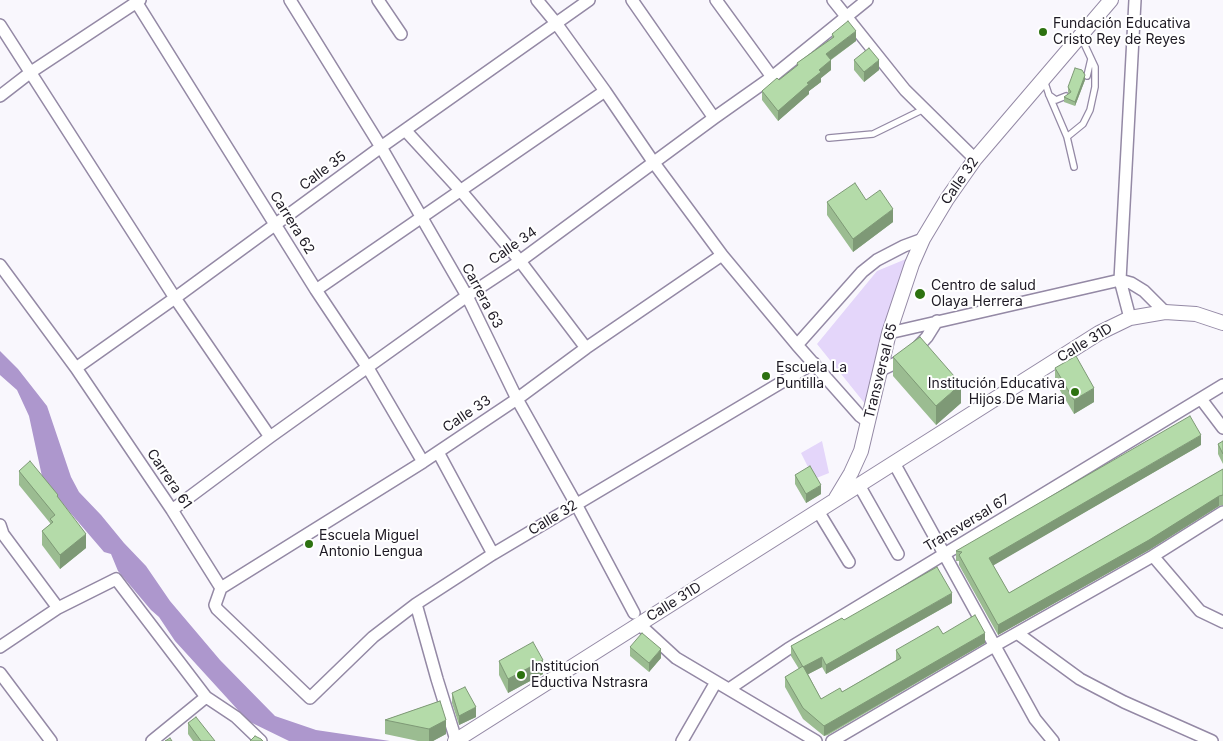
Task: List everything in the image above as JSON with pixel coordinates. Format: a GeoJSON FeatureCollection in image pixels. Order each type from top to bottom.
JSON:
{"type":"FeatureCollection","features":[{"type":"Feature","properties":{"kind":"street","name":"Carrera 63"},"geometry":{"type":"LineString","coordinates":[[290,0],[381,146],[467,296],[517,399],[576,504],[636,618],[676,658],[816,741]]}},
{"type":"Feature","properties":{"kind":"street"},"geometry":{"type":"LineString","coordinates":[[378,0],[401,34]]}},
{"type":"Feature","properties":{"kind":"street"},"geometry":{"type":"LineString","coordinates":[[537,0],[556,22],[654,163],[722,255],[797,345],[860,416],[868,422]]}},
{"type":"Feature","properties":{"kind":"street","name":"Calle 35"},"geometry":{"type":"LineString","coordinates":[[76,368],[276,225],[381,146],[588,0]]}},
{"type":"Feature","properties":{"kind":"street"},"geometry":{"type":"LineString","coordinates":[[632,0],[714,118]]}},
{"type":"Feature","properties":{"kind":"street"},"geometry":{"type":"LineString","coordinates":[[716,0],[772,78]]}},
{"type":"Feature","properties":{"kind":"street"},"geometry":{"type":"LineString","coordinates":[[833,0],[905,90],[975,159]]}},
{"type":"Feature","properties":{"kind":"street","name":"Calle 34"},"geometry":{"type":"LineString","coordinates":[[172,510],[270,437],[467,296],[520,261],[714,118],[772,78],[844,16],[866,0]]}},
{"type":"Feature","properties":{"kind":"street"},"geometry":{"type":"LineString","coordinates":[[1130,318],[1120,280],[1135,0]]}},
{"type":"Feature","properties":{"kind":"street"},"geometry":{"type":"LineString","coordinates":[[0,96],[31,72],[137,1]]}},
{"type":"Feature","properties":{"kind":"street","name":"Carrera 62"},"geometry":{"type":"LineString","coordinates":[[137,1],[316,290],[368,368],[423,462]]}},
{"type":"Feature","properties":{"kind":"street","name":"Calle 32"},"geometry":{"type":"LineString","coordinates":[[923,239],[947,199],[975,159],[1109,1]]}},
{"type":"Feature","properties":{"kind":"street"},"geometry":{"type":"LineString","coordinates":[[0,25],[175,298],[270,437]]}},
{"type":"Feature","properties":{"kind":"street"},"geometry":{"type":"LineString","coordinates":[[316,290],[605,90]]}},
{"type":"Feature","properties":{"kind":"street"},"geometry":{"type":"LineString","coordinates":[[405,130],[461,191],[520,261],[586,348]]}},
{"type":"Feature","properties":{"kind":"street"},"geometry":{"type":"LineString","coordinates":[[797,345],[862,272],[877,260],[904,246],[923,239]]}},
{"type":"Feature","properties":{"kind":"street","name":"Transversal 65"},"geometry":{"type":"LineString","coordinates":[[834,501],[857,461],[889,333],[912,264],[923,239]]}},
{"type":"Feature","properties":{"kind":"street","name":"Calle 33"},"geometry":{"type":"LineString","coordinates":[[221,588],[423,462],[517,399],[586,348],[722,255]]}},
{"type":"Feature","properties":{"kind":"street","name":"Carrera 61"},"geometry":{"type":"LineString","coordinates":[[0,265],[76,368],[172,510],[221,588]]}},
{"type":"Feature","properties":{"kind":"street"},"geometry":{"type":"LineString","coordinates":[[889,333],[1120,280],[1131,283],[1144,291],[1159,312]]}},
{"type":"Feature","properties":{"kind":"street","name":"Calle 31D"},"geometry":{"type":"LineString","coordinates":[[456,740],[636,618],[818,511],[1099,333],[1130,318],[1159,312],[1196,314],[1223,323]]}},
{"type":"Feature","properties":{"kind":"street"},"geometry":{"type":"LineString","coordinates":[[881,370],[898,362],[914,351],[927,337],[937,321]]}},
{"type":"Feature","properties":{"kind":"street","name":"Calle 32"},"geometry":{"type":"LineString","coordinates":[[221,588],[215,605],[217,609],[310,698],[373,637],[416,604],[493,554],[814,363]]}},
{"type":"Feature","properties":{"kind":"street","name":"Transversal 67"},"geometry":{"type":"LineString","coordinates":[[728,689],[788,649],[1223,385]]}},
{"type":"Feature","properties":{"kind":"street"},"geometry":{"type":"LineString","coordinates":[[1201,399],[1223,428]]}},
{"type":"Feature","properties":{"kind":"street"},"geometry":{"type":"LineString","coordinates":[[438,452],[493,554]]}},
{"type":"Feature","properties":{"kind":"street"},"geometry":{"type":"LineString","coordinates":[[894,463],[1035,719],[1053,741]]}},
{"type":"Feature","properties":{"kind":"street"},"geometry":{"type":"LineString","coordinates":[[859,485],[898,554]]}},
{"type":"Feature","properties":{"kind":"street"},"geometry":{"type":"LineString","coordinates":[[818,511],[849,562]]}},
{"type":"Feature","properties":{"kind":"street"},"geometry":{"type":"LineString","coordinates":[[832,741],[1153,556],[1223,512]]}},
{"type":"Feature","properties":{"kind":"street"},"geometry":{"type":"LineString","coordinates":[[0,525],[3,534],[58,608]]}},
{"type":"Feature","properties":{"kind":"street"},"geometry":{"type":"LineString","coordinates":[[1153,556],[1200,612],[1223,622]]}},
{"type":"Feature","properties":{"kind":"street"},"geometry":{"type":"LineString","coordinates":[[0,647],[58,608],[116,579],[206,697],[236,717],[261,741]]}},
{"type":"Feature","properties":{"kind":"street"},"geometry":{"type":"LineString","coordinates":[[416,604],[456,740]]}},
{"type":"Feature","properties":{"kind":"street"},"geometry":{"type":"LineString","coordinates":[[1018,633],[1080,679],[1124,702],[1212,741]]}},
{"type":"Feature","properties":{"kind":"street"},"geometry":{"type":"LineString","coordinates":[[0,673],[51,741]]}},
{"type":"Feature","properties":{"kind":"street"},"geometry":{"type":"LineString","coordinates":[[682,741],[716,682]]}},
{"type":"Feature","properties":{"kind":"street"},"geometry":{"type":"LineString","coordinates":[[152,741],[206,697]]}},
{"type":"Feature","properties":{"kind":"lane"},"geometry":{"type":"LineString","coordinates":[[1067,137],[1083,124],[1090,110],[1095,87],[1095,67],[1080,36]]}},
{"type":"Feature","properties":{"kind":"lane"},"geometry":{"type":"LineString","coordinates":[[1087,76],[1092,58]]}},
{"type":"Feature","properties":{"kind":"lane"},"geometry":{"type":"LineString","coordinates":[[1043,78],[1048,95],[1067,137],[1074,167]]}},
{"type":"Feature","properties":{"kind":"lane"},"geometry":{"type":"LineString","coordinates":[[1048,95],[1056,100],[1066,96]]}},
{"type":"Feature","properties":{"kind":"lane"},"geometry":{"type":"LineString","coordinates":[[829,138],[873,134],[924,108]]}},
{"type":"Feature","properties":{"kind":"shaded area"},"geometry":{"type":"Polygon","coordinates":[[[906,259],[866,405],[817,344],[877,271],[906,259]]]}},
{"type":"Feature","properties":{"kind":"shaded area"},"geometry":{"type":"Polygon","coordinates":[[[0,351],[18,369],[47,406],[71,477],[79,492],[146,566],[170,601],[220,660],[275,716],[316,730],[390,741],[289,741],[248,721],[175,641],[159,617],[118,571],[111,554],[104,552],[43,481],[29,416],[17,390],[0,375],[0,351]]]}},
{"type":"Feature","properties":{"kind":"shaded area"},"geometry":{"type":"Polygon","coordinates":[[[822,441],[829,473],[814,479],[801,453],[822,441]]]}},
{"type":"Feature","properties":{"kind":"building"},"geometry":{"type":"Polygon","coordinates":[[[848,21],[856,31],[826,54],[831,60],[819,70],[821,72],[778,111],[762,91],[834,37],[832,34],[848,21]]]}},
{"type":"Feature","properties":{"kind":"building"},"geometry":{"type":"Polygon","coordinates":[[[869,48],[879,60],[864,72],[854,60],[869,48]]]}},
{"type":"Feature","properties":{"kind":"building"},"geometry":{"type":"Polygon","coordinates":[[[1075,68],[1082,70],[1085,75],[1075,102],[1064,97],[1071,92],[1068,87],[1075,68]]]}},
{"type":"Feature","properties":{"kind":"building"},"geometry":{"type":"Polygon","coordinates":[[[855,183],[866,200],[880,190],[893,209],[853,239],[827,202],[855,183]]]}},
{"type":"Feature","properties":{"kind":"building"},"geometry":{"type":"Polygon","coordinates":[[[920,337],[961,384],[936,406],[893,357],[920,337]]]}},
{"type":"Feature","properties":{"kind":"building"},"geometry":{"type":"Polygon","coordinates":[[[1076,356],[1094,388],[1074,400],[1055,368],[1076,356]]]}},
{"type":"Feature","properties":{"kind":"building"},"geometry":{"type":"Polygon","coordinates":[[[1190,416],[1201,435],[989,558],[1009,593],[1223,469],[1223,495],[1149,540],[998,625],[959,555],[962,552],[956,551],[1190,416]]]}},
{"type":"Feature","properties":{"kind":"building"},"geometry":{"type":"Polygon","coordinates":[[[1223,441],[1223,454],[1218,444],[1223,441]]]}},
{"type":"Feature","properties":{"kind":"building"},"geometry":{"type":"Polygon","coordinates":[[[30,461],[58,495],[86,534],[60,555],[42,531],[53,522],[50,519],[55,515],[19,471],[30,461]]]}},
{"type":"Feature","properties":{"kind":"building"},"geometry":{"type":"Polygon","coordinates":[[[810,466],[821,485],[806,494],[795,475],[810,466]]]}},
{"type":"Feature","properties":{"kind":"building"},"geometry":{"type":"Polygon","coordinates":[[[937,567],[952,593],[826,665],[822,657],[803,667],[791,646],[842,618],[844,620],[937,567]]]}},
{"type":"Feature","properties":{"kind":"building"},"geometry":{"type":"Polygon","coordinates":[[[975,615],[985,633],[824,726],[803,708],[785,677],[803,666],[821,699],[840,688],[842,692],[901,658],[896,650],[938,626],[943,634],[975,615]]]}},
{"type":"Feature","properties":{"kind":"building"},"geometry":{"type":"Polygon","coordinates":[[[642,633],[661,649],[649,663],[630,647],[642,633]]]}},
{"type":"Feature","properties":{"kind":"building"},"geometry":{"type":"Polygon","coordinates":[[[533,642],[543,660],[508,679],[499,661],[533,642]]]}},
{"type":"Feature","properties":{"kind":"building"},"geometry":{"type":"Polygon","coordinates":[[[465,687],[476,707],[459,716],[452,693],[465,687]]]}},
{"type":"Feature","properties":{"kind":"building"},"geometry":{"type":"Polygon","coordinates":[[[440,701],[446,720],[429,729],[385,720],[440,701]]]}},
{"type":"Feature","properties":{"kind":"building"},"geometry":{"type":"Polygon","coordinates":[[[196,717],[215,741],[201,741],[188,723],[196,717]]]}},
{"type":"Feature","properties":{"kind":"building"},"geometry":{"type":"Polygon","coordinates":[[[255,736],[261,739],[263,741],[250,741],[255,736]]]}},
{"type":"Feature","properties":{"kind":"place","name":"Fundación Educativa Cristo Rey de Reyes"},"geometry":{"type":"Point","coordinates":[1043,32]}},
{"type":"Feature","properties":{"kind":"place","name":"Centro de salud Olaya Herrera"},"geometry":{"type":"Point","coordinates":[920,294]}},
{"type":"Feature","properties":{"kind":"place","name":"Escuela La Puntilla"},"geometry":{"type":"Point","coordinates":[766,376]}},
{"type":"Feature","properties":{"kind":"place","name":"Institución Educativa Hijos De Maria"},"geometry":{"type":"Point","coordinates":[1075,392]}},
{"type":"Feature","properties":{"kind":"place","name":"Escuela Miguel Antonio Lengua"},"geometry":{"type":"Point","coordinates":[309,544]}},
{"type":"Feature","properties":{"kind":"place","name":"Institucion Eductiva Nstrasra"},"geometry":{"type":"Point","coordinates":[521,675]}}]}
